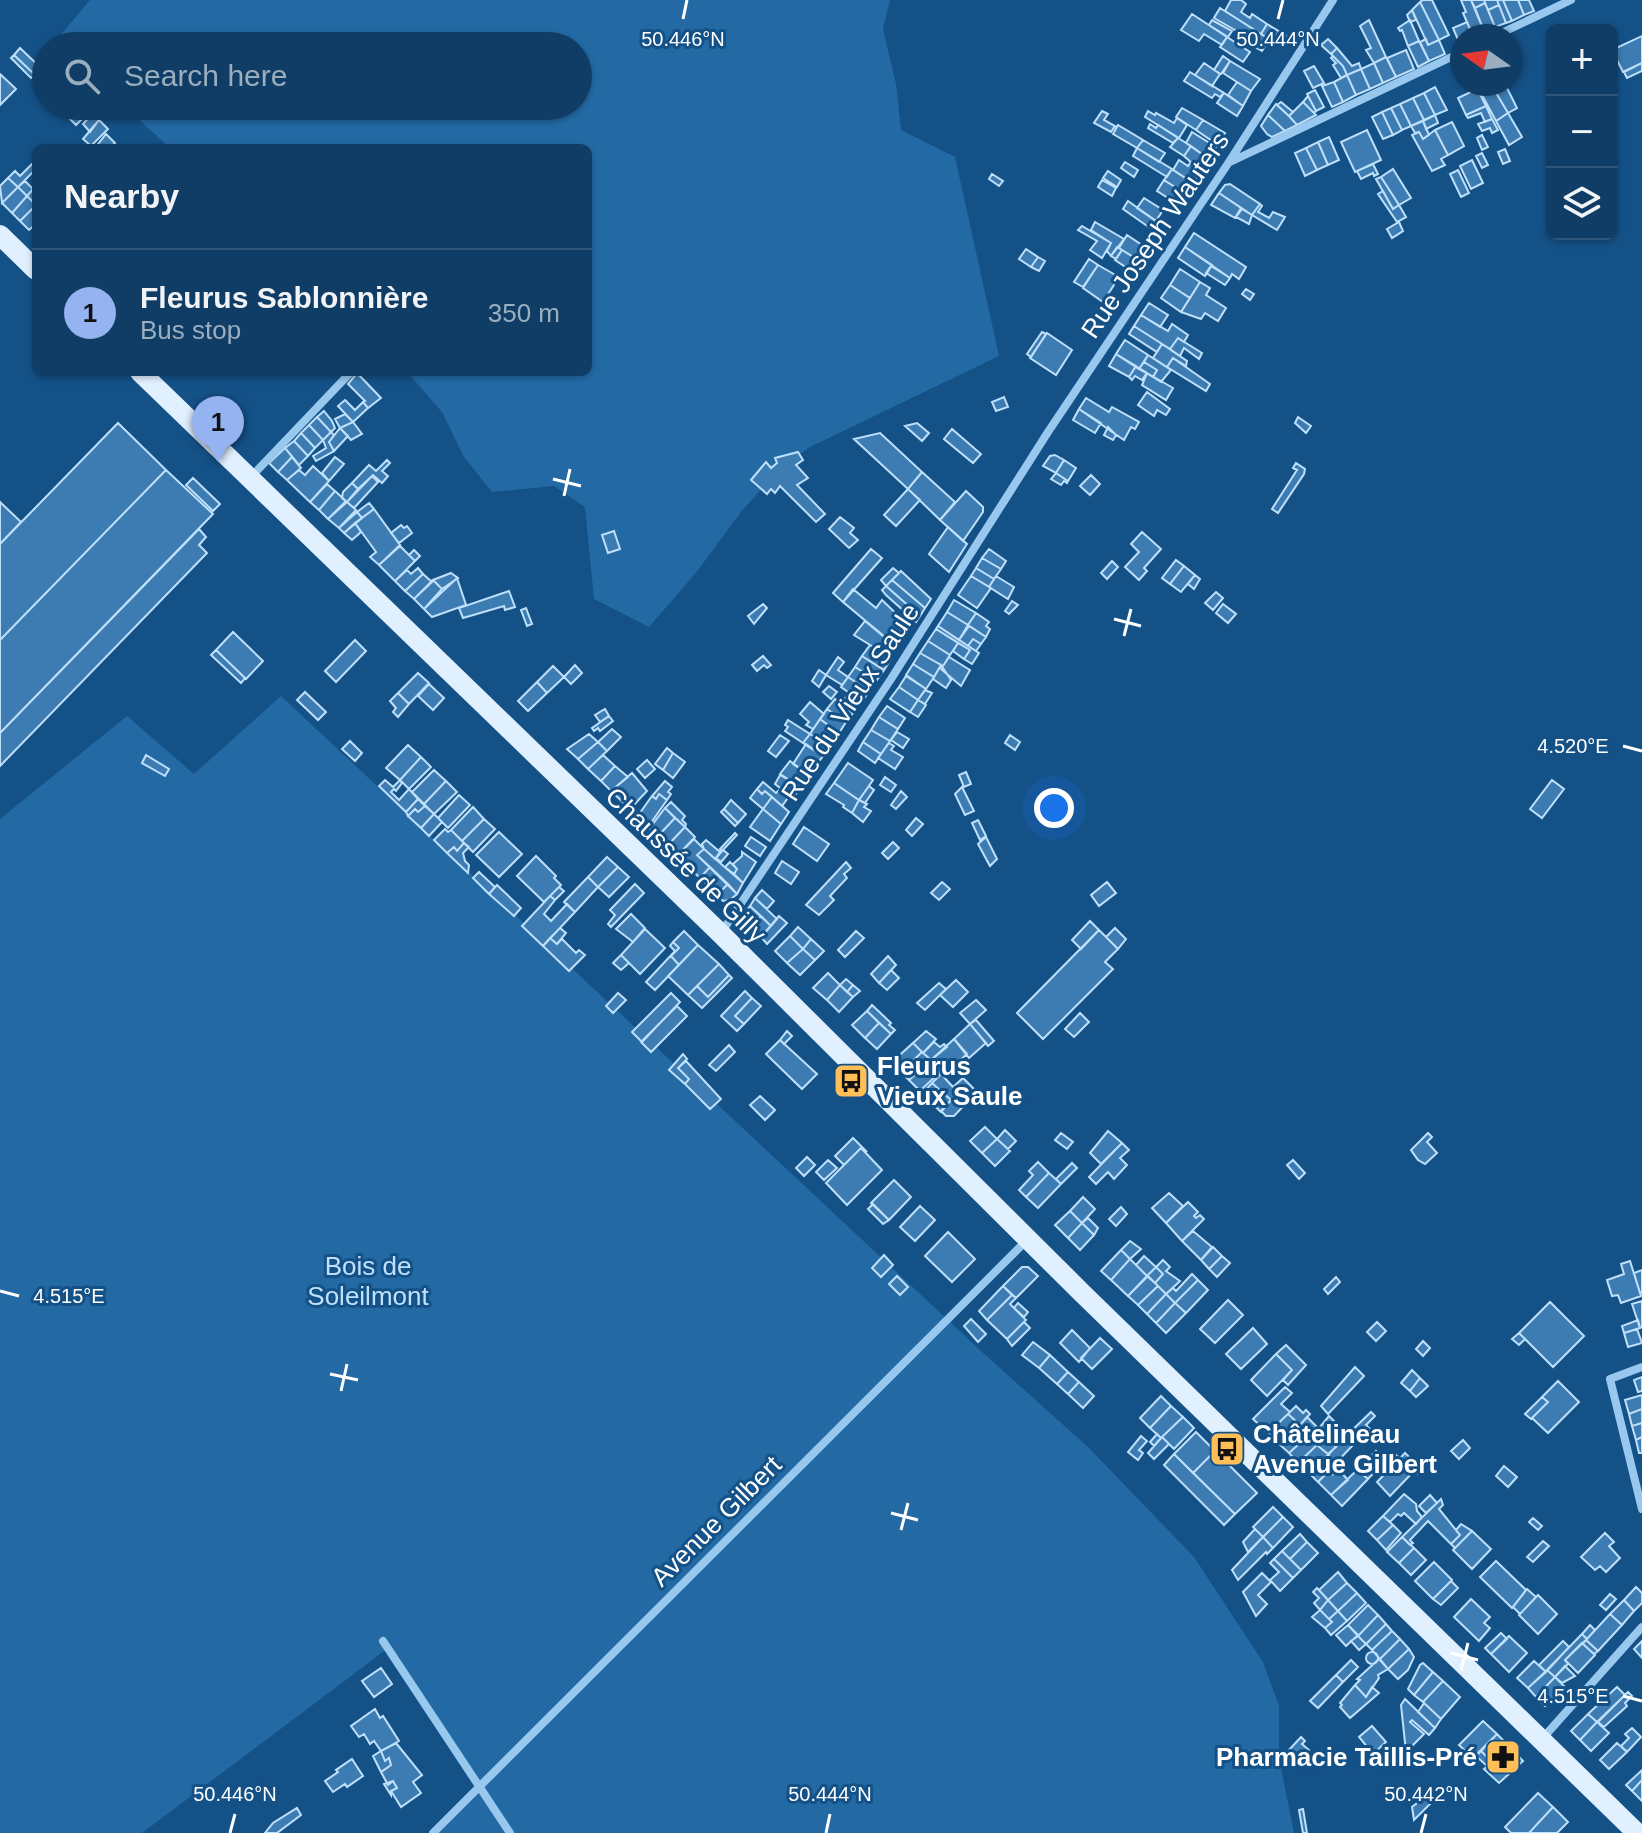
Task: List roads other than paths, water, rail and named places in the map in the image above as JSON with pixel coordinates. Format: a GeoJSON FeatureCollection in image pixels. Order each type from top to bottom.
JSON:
{"type":"FeatureCollection","features":[{"type":"Feature","properties":{"kind":"main road"},"geometry":{"type":"LineString","coordinates":[[0,235],[32,266]]}},
{"type":"Feature","properties":{"kind":"main road","name":"Chaussée de Gilly"},"geometry":{"type":"LineString","coordinates":[[144,376],[720,933],[1082,1293],[1637,1833]]}},
{"type":"Feature","properties":{"kind":"street","name":"Rue Joseph Wauters"},"geometry":{"type":"LineString","coordinates":[[1011,492],[1333,0]]}},
{"type":"Feature","properties":{"kind":"street"},"geometry":{"type":"LineString","coordinates":[[1520,24],[1571,0]]}},
{"type":"Feature","properties":{"kind":"street"},"geometry":{"type":"LineString","coordinates":[[1229,162],[1450,58]]}},
{"type":"Feature","properties":{"kind":"street"},"geometry":{"type":"LineString","coordinates":[[249,478],[347,376]]}},
{"type":"Feature","properties":{"kind":"street","name":"Rue du Vieux Saule"},"geometry":{"type":"LineString","coordinates":[[720,933],[891,679],[1011,492]]}},
{"type":"Feature","properties":{"kind":"street","name":"Avenue Gilbert"},"geometry":{"type":"LineString","coordinates":[[433,1833],[1028,1238]]}},
{"type":"Feature","properties":{"kind":"street"},"geometry":{"type":"LineString","coordinates":[[1642,1367],[1610,1379],[1642,1509]]}},
{"type":"Feature","properties":{"kind":"street"},"geometry":{"type":"LineString","coordinates":[[1542,1740],[1642,1627]]}},
{"type":"Feature","properties":{"kind":"street"},"geometry":{"type":"LineString","coordinates":[[383,1641],[510,1833]]}},
{"type":"Feature","properties":{"kind":"place","name":"Fleurus Sablonnière"},"geometry":{"type":"Point","coordinates":[218,462]}},
{"type":"Feature","properties":{"kind":"place","name":"Fleurus Vieux Saule"},"geometry":{"type":"Point","coordinates":[851,1081]}},
{"type":"Feature","properties":{"kind":"place","name":"Châtelineau Avenue Gilbert"},"geometry":{"type":"Point","coordinates":[1227,1449]}},
{"type":"Feature","properties":{"kind":"place","name":"Pharmacie Taillis-Pré"},"geometry":{"type":"Point","coordinates":[1503,1757]}},
{"type":"Feature","properties":{"kind":"park label","name":"Bois de Soleilmont"},"geometry":{"type":"Point","coordinates":[368,1281]}}]}
